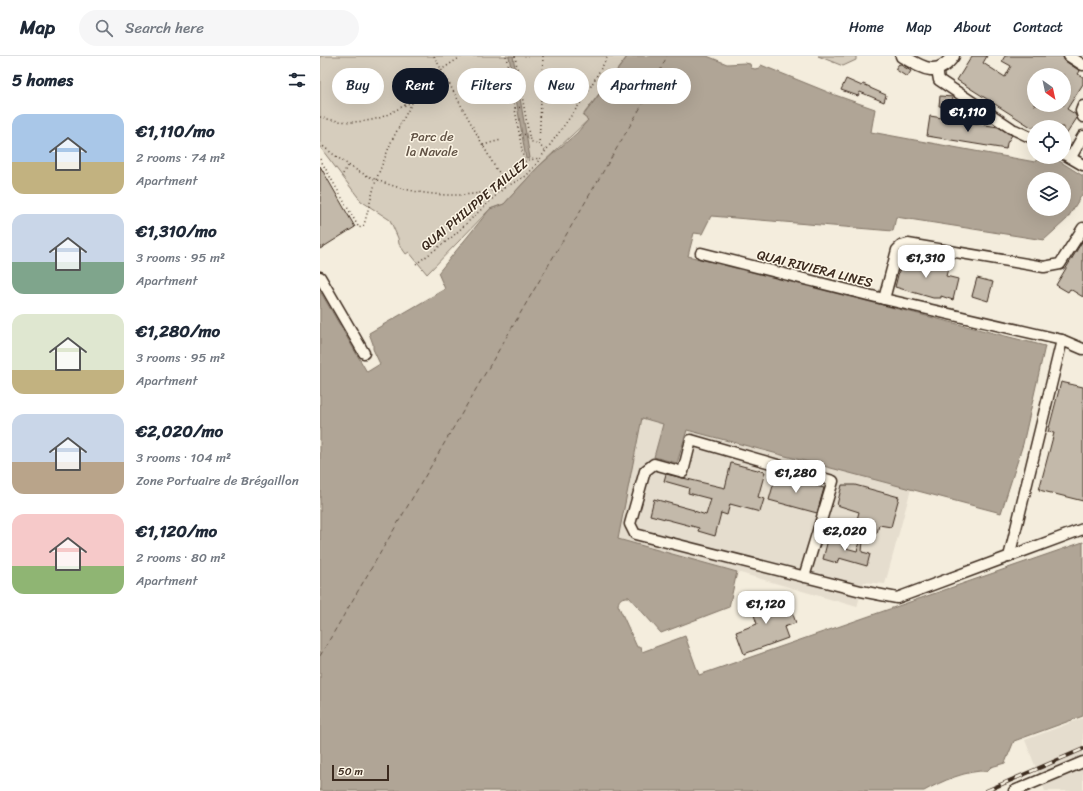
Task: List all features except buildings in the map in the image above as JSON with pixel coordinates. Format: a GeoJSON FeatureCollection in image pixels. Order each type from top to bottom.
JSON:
{"type":"FeatureCollection","features":[{"type":"Feature","properties":{"kind":"main road"},"geometry":{"type":"LineString","coordinates":[[902,56],[924,69],[937,69],[949,62],[953,56]]}},
{"type":"Feature","properties":{"kind":"street"},"geometry":{"type":"LineString","coordinates":[[1069,56],[1083,65]]}},
{"type":"Feature","properties":{"kind":"street"},"geometry":{"type":"LineString","coordinates":[[937,69],[939,80],[1013,129],[1027,136]]}},
{"type":"Feature","properties":{"kind":"street"},"geometry":{"type":"LineString","coordinates":[[1083,106],[1083,117]]}},
{"type":"Feature","properties":{"kind":"street"},"geometry":{"type":"LineString","coordinates":[[1071,150],[1083,136]]}},
{"type":"Feature","properties":{"kind":"street"},"geometry":{"type":"LineString","coordinates":[[1071,158],[1083,165]]}},
{"type":"Feature","properties":{"kind":"street"},"geometry":{"type":"LineString","coordinates":[[884,299],[897,250],[901,246],[908,244],[1044,267],[1060,264],[1083,228]]}},
{"type":"Feature","properties":{"kind":"street","name":"QUAI RIVIERA LINES"},"geometry":{"type":"LineString","coordinates":[[701,253],[884,299],[1062,340],[1083,349]]}},
{"type":"Feature","properties":{"kind":"street"},"geometry":{"type":"LineString","coordinates":[[320,277],[364,353]]}},
{"type":"Feature","properties":{"kind":"street"},"geometry":{"type":"LineString","coordinates":[[1009,557],[1062,340]]}},
{"type":"Feature","properties":{"kind":"street"},"geometry":{"type":"LineString","coordinates":[[804,577],[833,481],[692,440],[682,472],[654,464],[645,472],[630,524],[635,534],[804,577],[861,591],[897,598],[1083,529]]}},
{"type":"Feature","properties":{"kind":"street"},"geometry":{"type":"LineString","coordinates":[[1014,791],[1083,762]]}},
{"type":"Feature","properties":{"kind":"path"},"geometry":{"type":"LineString","coordinates":[[434,56],[441,68]]}},
{"type":"Feature","properties":{"kind":"path"},"geometry":{"type":"LineString","coordinates":[[445,68],[462,56]]}},
{"type":"Feature","properties":{"kind":"path"},"geometry":{"type":"LineString","coordinates":[[506,56],[508,68]]}},
{"type":"Feature","properties":{"kind":"path"},"geometry":{"type":"LineString","coordinates":[[515,56],[517,68]]}},
{"type":"Feature","properties":{"kind":"path"},"geometry":{"type":"LineString","coordinates":[[539,145],[543,56]]}},
{"type":"Feature","properties":{"kind":"path","name":"QUAI PHILIPPE TAILLEZ"},"geometry":{"type":"LineString","coordinates":[[416,264],[452,237],[504,188],[526,176],[561,132],[584,98],[608,56]]}},
{"type":"Feature","properties":{"kind":"path"},"geometry":{"type":"LineString","coordinates":[[449,83],[496,169],[505,178]]}},
{"type":"Feature","properties":{"kind":"path"},"geometry":{"type":"LineString","coordinates":[[320,117],[342,122],[356,122],[381,117],[408,104]]}},
{"type":"Feature","properties":{"kind":"path"},"geometry":{"type":"LineString","coordinates":[[320,160],[359,228],[364,225],[376,180],[392,140],[412,104]]}},
{"type":"Feature","properties":{"kind":"path"},"geometry":{"type":"LineString","coordinates":[[514,104],[524,162]]}},
{"type":"Feature","properties":{"kind":"path"},"geometry":{"type":"LineString","coordinates":[[523,104],[530,141],[539,145],[546,151]]}},
{"type":"Feature","properties":{"kind":"path"},"geometry":{"type":"LineString","coordinates":[[515,108],[523,107]]}},
{"type":"Feature","properties":{"kind":"path"},"geometry":{"type":"LineString","coordinates":[[520,135],[528,134]]}},
{"type":"Feature","properties":{"kind":"path"},"geometry":{"type":"LineString","coordinates":[[483,145],[501,140]]}},
{"type":"Feature","properties":{"kind":"path"},"geometry":{"type":"LineString","coordinates":[[320,144],[348,165],[376,180],[406,189],[438,194],[457,195],[504,188],[505,178],[509,171],[524,162],[540,158]]}},
{"type":"Feature","properties":{"kind":"path"},"geometry":{"type":"LineString","coordinates":[[343,174],[348,165]]}},
{"type":"Feature","properties":{"kind":"shaded area"},"geometry":{"type":"Polygon","coordinates":[[[509,56],[513,56],[515,68],[511,68],[509,56]]]}},
{"type":"Feature","properties":{"kind":"shaded area"},"geometry":{"type":"Polygon","coordinates":[[[628,56],[707,56],[727,64],[750,64],[751,68],[755,69],[759,68],[761,65],[835,95],[875,109],[871,132],[1027,161],[1027,164],[1064,164],[1083,176],[1083,193],[1071,212],[1071,172],[1027,172],[1027,216],[1069,216],[1044,240],[896,217],[893,231],[711,216],[702,234],[694,233],[688,256],[1045,346],[1023,444],[1001,513],[687,430],[677,463],[654,457],[663,424],[642,418],[618,539],[737,572],[729,607],[661,633],[629,597],[621,598],[618,605],[637,647],[641,647],[642,652],[685,636],[699,675],[1083,542],[1083,716],[1014,741],[1005,763],[991,767],[987,771],[963,774],[924,791],[320,791],[320,291],[367,372],[380,364],[373,349],[373,344],[369,333],[445,289],[438,273],[490,209],[504,204],[538,167],[577,133],[588,120],[583,116],[597,97],[597,104],[691,104],[691,68],[619,68],[628,56]]]}},
{"type":"Feature","properties":{"kind":"shaded area"},"geometry":{"type":"Polygon","coordinates":[[[517,104],[521,104],[530,158],[526,159],[517,104]]]}},
{"type":"Feature","properties":{"kind":"shaded area"},"geometry":{"type":"Polygon","coordinates":[[[642,418],[663,424],[654,457],[686,430],[911,489],[885,584],[864,582],[857,607],[617,539],[642,418]]]}},
{"type":"Feature","properties":{"kind":"shaded area"},"geometry":{"type":"Polygon","coordinates":[[[1083,718],[1083,791],[1045,791],[1025,740],[1083,718]]]}},
{"type":"Feature","properties":{"kind":"green space","name":"Parc de la Navale"},"geometry":{"type":"Polygon","coordinates":[[[320,56],[626,56],[618,68],[597,68],[597,96],[583,115],[588,120],[538,167],[504,204],[490,209],[427,274],[409,252],[406,254],[399,244],[390,220],[361,201],[320,147],[320,56]]]}},
{"type":"Feature","properties":{"kind":"green space"},"geometry":{"type":"Polygon","coordinates":[[[818,56],[856,56],[856,60],[843,66],[818,56]]]}},
{"type":"Feature","properties":{"kind":"ferry route"},"geometry":{"type":"LineString","coordinates":[[320,656],[652,88],[667,56]]}},
{"type":"Feature","properties":{"kind":"railway"},"geometry":{"type":"LineString","coordinates":[[986,791],[1083,749]]}}]}
